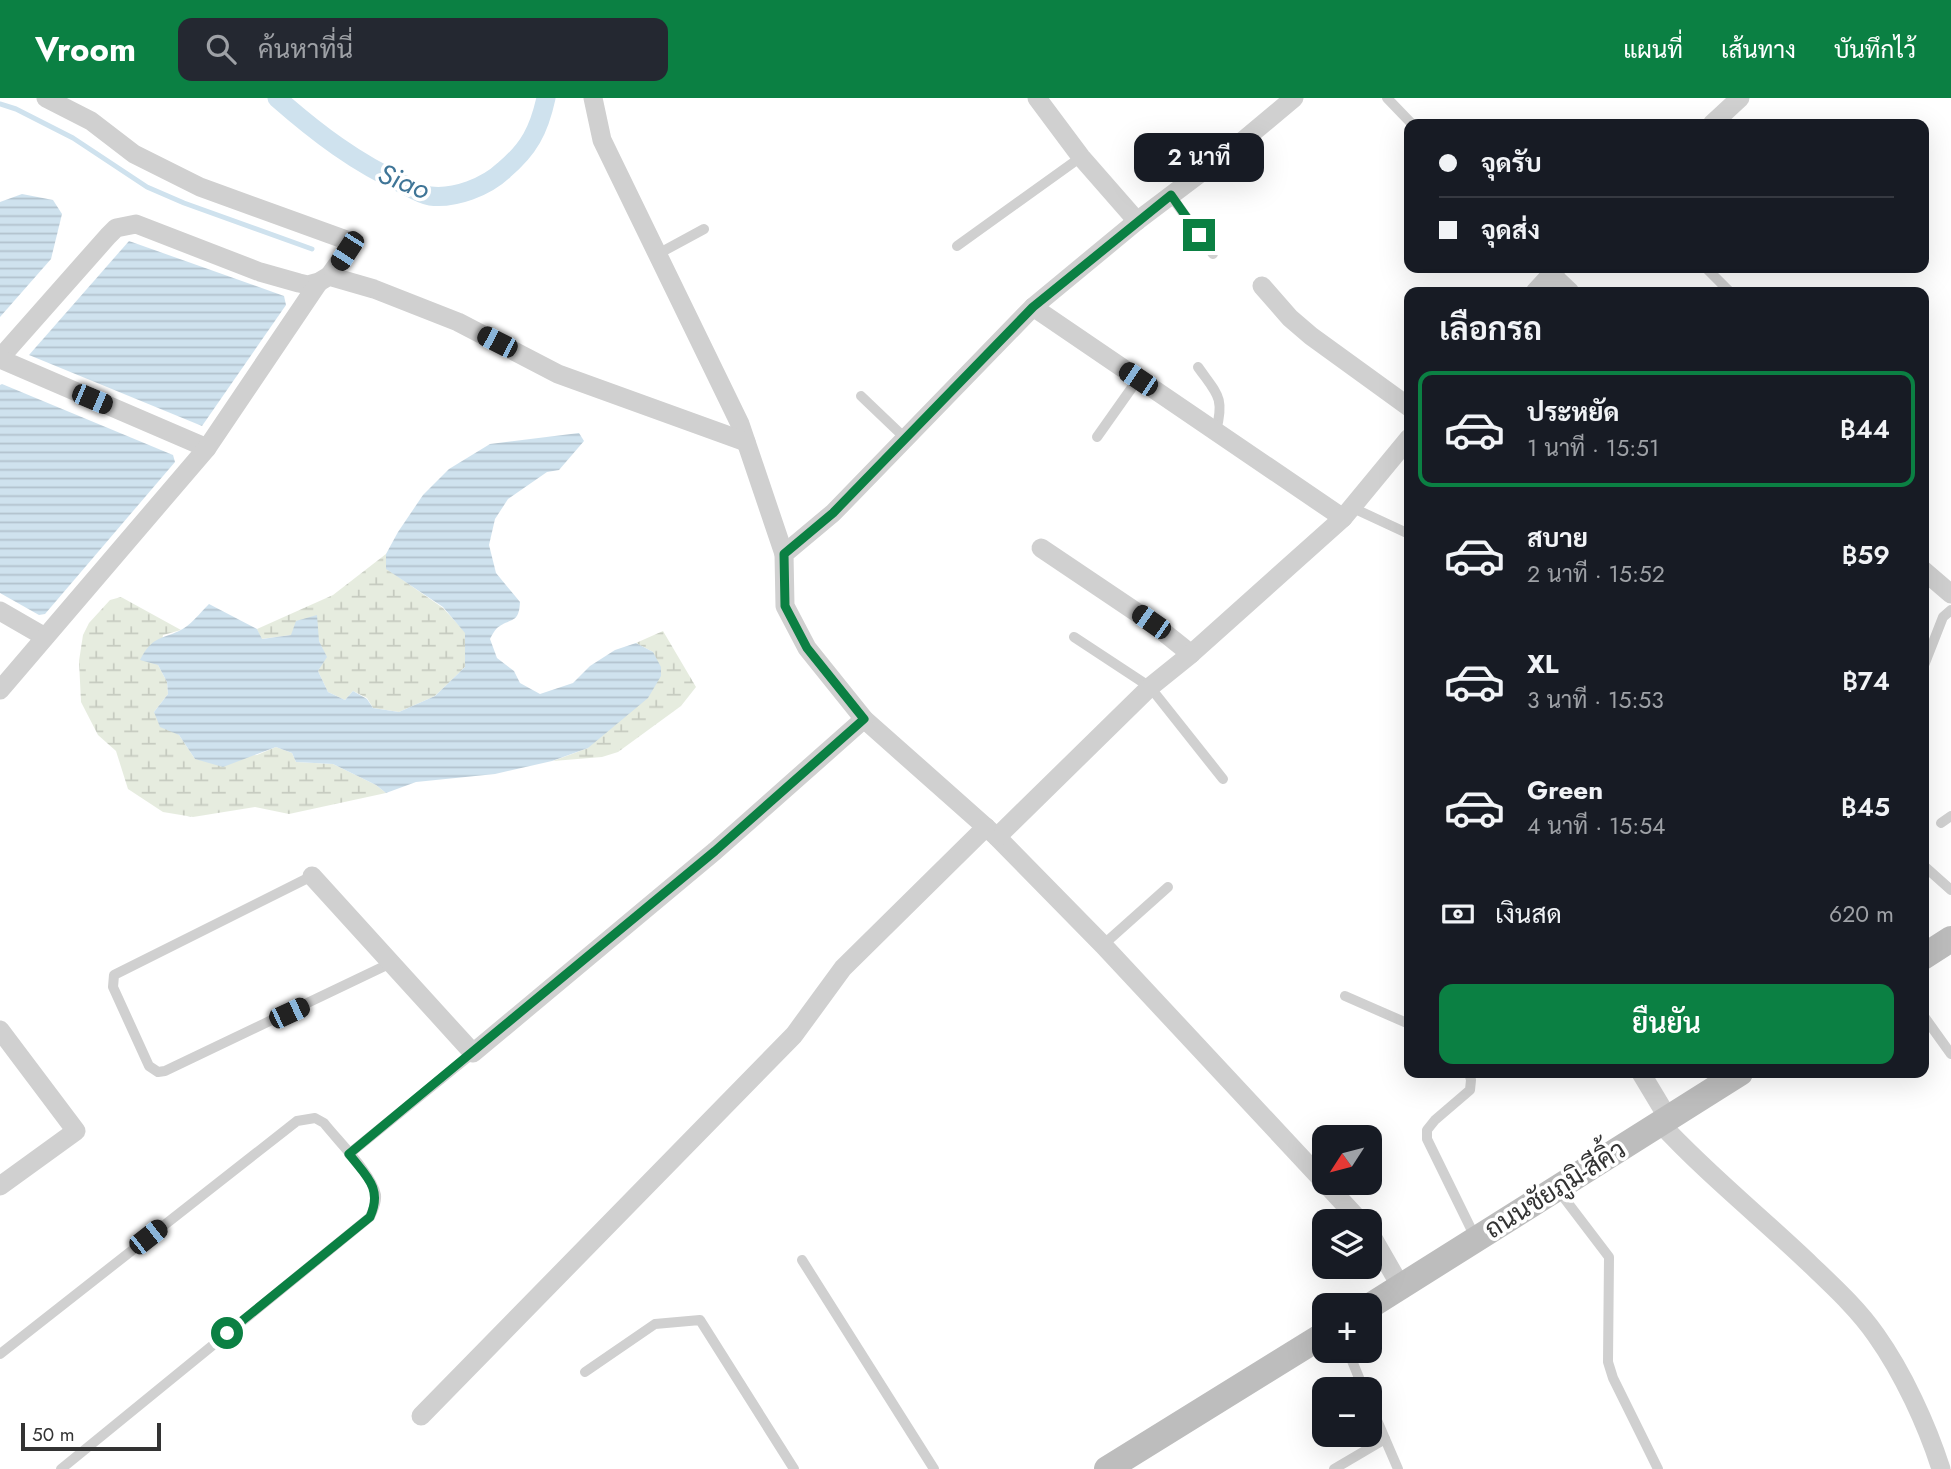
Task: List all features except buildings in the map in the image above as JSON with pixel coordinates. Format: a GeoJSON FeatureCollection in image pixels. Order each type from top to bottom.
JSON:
{"type":"FeatureCollection","features":[{"type":"Feature","properties":{"kind":"main road"},"geometry":{"type":"LineString","coordinates":[[1929,953],[1951,939]]}},
{"type":"Feature","properties":{"kind":"main road","name":"ถนนชัยภูมิ-สีคิ้ว"},"geometry":{"type":"LineString","coordinates":[[1382,1299],[1732,1078]]}},
{"type":"Feature","properties":{"kind":"main road"},"geometry":{"type":"LineString","coordinates":[[1107,1469],[1312,1342]]}},
{"type":"Feature","properties":{"kind":"street"},"geometry":{"type":"LineString","coordinates":[[0,690],[207,448],[333,269],[349,241],[200,187],[134,155],[91,121],[46,98]]}},
{"type":"Feature","properties":{"kind":"street"},"geometry":{"type":"LineString","coordinates":[[1037,98],[1081,157],[1137,222]]}},
{"type":"Feature","properties":{"kind":"street"},"geometry":{"type":"LineString","coordinates":[[784,554],[833,513],[1033,307],[1294,98]]}},
{"type":"Feature","properties":{"kind":"street"},"geometry":{"type":"LineString","coordinates":[[1717,119],[1740,98]]}},
{"type":"Feature","properties":{"kind":"street"},"geometry":{"type":"LineString","coordinates":[[595,99],[602,140],[740,424],[784,554],[785,606],[807,648],[864,719],[992,832],[1103,945],[1312,1169]]}},
{"type":"Feature","properties":{"kind":"street"},"geometry":{"type":"LineString","coordinates":[[207,448],[0,359],[108,236],[116,228],[126,224],[136,224],[260,271],[308,285],[333,269]]}},
{"type":"Feature","properties":{"kind":"street"},"geometry":{"type":"LineString","coordinates":[[333,269],[374,289],[458,322],[558,374],[746,442]]}},
{"type":"Feature","properties":{"kind":"street"},"geometry":{"type":"LineString","coordinates":[[1554,273],[1566,287]]}},
{"type":"Feature","properties":{"kind":"street"},"geometry":{"type":"LineString","coordinates":[[1262,286],[1311,337],[1404,403]]}},
{"type":"Feature","properties":{"kind":"street"},"geometry":{"type":"LineString","coordinates":[[1033,307],[1216,432],[1348,513]]}},
{"type":"Feature","properties":{"kind":"street"},"geometry":{"type":"LineString","coordinates":[[421,1416],[794,1035],[844,968],[1150,687],[1191,654],[1348,513],[1404,444]]}},
{"type":"Feature","properties":{"kind":"street"},"geometry":{"type":"LineString","coordinates":[[1041,548],[1151,622],[1191,654]]}},
{"type":"Feature","properties":{"kind":"street"},"geometry":{"type":"LineString","coordinates":[[1929,575],[1951,594]]}},
{"type":"Feature","properties":{"kind":"street"},"geometry":{"type":"LineString","coordinates":[[0,611],[45,637]]}},
{"type":"Feature","properties":{"kind":"street"},"geometry":{"type":"LineString","coordinates":[[312,876],[473,1053],[715,851],[864,719]]}},
{"type":"Feature","properties":{"kind":"street"},"geometry":{"type":"LineString","coordinates":[[0,1030],[76,1131],[0,1186]]}},
{"type":"Feature","properties":{"kind":"street"},"geometry":{"type":"LineString","coordinates":[[1643,1078],[1664,1120],[1695,1161],[1838,1291],[1876,1335],[1908,1390],[1933,1444],[1941,1469]]}},
{"type":"Feature","properties":{"kind":"street"},"geometry":{"type":"LineString","coordinates":[[1336,1195],[1349,1209]]}},
{"type":"Feature","properties":{"kind":"street"},"geometry":{"type":"LineString","coordinates":[[1382,1254],[1401,1287]]}},
{"type":"Feature","properties":{"kind":"lane"},"geometry":{"type":"LineString","coordinates":[[1387,98],[1407,119]]}},
{"type":"Feature","properties":{"kind":"lane"},"geometry":{"type":"LineString","coordinates":[[957,246],[1081,157]]}},
{"type":"Feature","properties":{"kind":"lane"},"geometry":{"type":"LineString","coordinates":[[1171,195],[1213,254]]}},
{"type":"Feature","properties":{"kind":"lane"},"geometry":{"type":"LineString","coordinates":[[658,254],[704,229]]}},
{"type":"Feature","properties":{"kind":"lane"},"geometry":{"type":"LineString","coordinates":[[1711,273],[1725,287]]}},
{"type":"Feature","properties":{"kind":"lane"},"geometry":{"type":"LineString","coordinates":[[1198,367],[1220,398],[1221,413],[1216,432]]}},
{"type":"Feature","properties":{"kind":"lane"},"geometry":{"type":"LineString","coordinates":[[1097,436],[1138,379]]}},
{"type":"Feature","properties":{"kind":"lane"},"geometry":{"type":"LineString","coordinates":[[861,396],[905,438]]}},
{"type":"Feature","properties":{"kind":"lane"},"geometry":{"type":"LineString","coordinates":[[1348,513],[1404,532]]}},
{"type":"Feature","properties":{"kind":"lane"},"geometry":{"type":"LineString","coordinates":[[1929,650],[1943,617],[1951,610]]}},
{"type":"Feature","properties":{"kind":"lane"},"geometry":{"type":"LineString","coordinates":[[1074,637],[1150,687],[1223,779]]}},
{"type":"Feature","properties":{"kind":"lane"},"geometry":{"type":"LineString","coordinates":[[1941,823],[1951,816]]}},
{"type":"Feature","properties":{"kind":"lane"},"geometry":{"type":"LineString","coordinates":[[1929,870],[1951,890]]}},
{"type":"Feature","properties":{"kind":"lane"},"geometry":{"type":"LineString","coordinates":[[312,876],[114,975],[113,986],[149,1066],[158,1072],[165,1071],[391,963]]}},
{"type":"Feature","properties":{"kind":"lane"},"geometry":{"type":"LineString","coordinates":[[1103,945],[1168,887]]}},
{"type":"Feature","properties":{"kind":"lane"},"geometry":{"type":"LineString","coordinates":[[1345,996],[1404,1022]]}},
{"type":"Feature","properties":{"kind":"lane"},"geometry":{"type":"LineString","coordinates":[[1929,1023],[1951,1054]]}},
{"type":"Feature","properties":{"kind":"lane"},"geometry":{"type":"LineString","coordinates":[[349,1154],[473,1053]]}},
{"type":"Feature","properties":{"kind":"lane"},"geometry":{"type":"LineString","coordinates":[[1470,1078],[1470,1090],[1435,1120],[1427,1130],[1427,1139],[1476,1239]]}},
{"type":"Feature","properties":{"kind":"lane"},"geometry":{"type":"LineString","coordinates":[[0,1354],[297,1121],[315,1118],[324,1123],[370,1180],[376,1193],[376,1204],[370,1217],[61,1469]]}},
{"type":"Feature","properties":{"kind":"lane"},"geometry":{"type":"LineString","coordinates":[[1557,1188],[1609,1257],[1608,1362],[1612,1378],[1658,1469]]}},
{"type":"Feature","properties":{"kind":"lane"},"geometry":{"type":"LineString","coordinates":[[802,1260],[934,1469]]}},
{"type":"Feature","properties":{"kind":"lane"},"geometry":{"type":"LineString","coordinates":[[585,1372],[655,1324],[700,1320],[794,1469]]}},
{"type":"Feature","properties":{"kind":"lane"},"geometry":{"type":"LineString","coordinates":[[1382,1431],[1398,1469]]}},
{"type":"Feature","properties":{"kind":"lane"},"geometry":{"type":"LineString","coordinates":[[1334,1469],[1385,1438]]}},
{"type":"Feature","properties":{"kind":"green space"},"geometry":{"type":"Polygon","coordinates":[[[386,554],[387,569],[443,608],[465,632],[465,667],[435,696],[399,712],[373,708],[367,698],[353,691],[345,700],[328,692],[318,671],[326,657],[319,641],[291,635],[261,639],[257,629],[333,595],[386,554]]]}},
{"type":"Feature","properties":{"kind":"green space"},"geometry":{"type":"Polygon","coordinates":[[[121,597],[181,630],[163,635],[158,665],[167,682],[168,694],[154,712],[179,735],[195,759],[257,755],[276,747],[292,753],[296,762],[333,764],[376,785],[386,793],[289,814],[255,807],[193,817],[163,812],[128,789],[116,751],[98,735],[81,702],[79,661],[83,635],[89,623],[110,600],[121,597]]]}},
{"type":"Feature","properties":{"kind":"green space"},"geometry":{"type":"Polygon","coordinates":[[[663,631],[696,687],[681,706],[618,752],[602,757],[553,761],[588,748],[653,652],[636,643],[663,631]]]}},
{"type":"Feature","properties":{"kind":"water"},"geometry":{"type":"Polygon","coordinates":[[[22,194],[53,200],[62,214],[51,259],[0,317],[0,202],[22,194]]]}},
{"type":"Feature","properties":{"kind":"water"},"geometry":{"type":"Polygon","coordinates":[[[129,241],[284,296],[286,305],[202,426],[29,355],[129,241]]]}},
{"type":"Feature","properties":{"kind":"water"},"geometry":{"type":"Polygon","coordinates":[[[2,384],[173,455],[175,462],[45,614],[39,615],[0,593],[2,384]]]}},
{"type":"Feature","properties":{"kind":"water"},"geometry":{"type":"Polygon","coordinates":[[[579,433],[584,441],[559,470],[547,472],[508,499],[495,519],[489,545],[496,573],[520,602],[516,617],[497,628],[490,639],[497,658],[514,671],[520,683],[540,694],[573,683],[590,666],[615,650],[636,643],[653,652],[661,667],[661,676],[648,698],[588,748],[552,761],[495,774],[416,782],[386,793],[376,785],[333,764],[296,762],[292,753],[276,747],[223,767],[195,759],[179,735],[160,727],[154,712],[168,694],[167,682],[158,665],[140,660],[152,643],[183,629],[209,604],[257,629],[262,639],[291,635],[296,621],[317,615],[319,641],[327,657],[318,671],[328,692],[345,700],[353,691],[367,699],[373,708],[399,712],[435,696],[465,667],[465,633],[443,607],[386,569],[386,554],[398,532],[423,495],[449,469],[490,444],[579,433]]]}},
{"type":"Feature","properties":{"kind":"waterway","name":"Siao"},"geometry":{"type":"LineString","coordinates":[[277,98],[354,157],[430,196],[460,194],[497,176],[513,162],[532,138],[546,98]]}},
{"type":"Feature","properties":{"kind":"waterway"},"geometry":{"type":"LineString","coordinates":[[0,104],[16,109],[73,138],[147,187],[312,249]]}},
{"type":"Feature","properties":{"kind":"route"},"geometry":{"type":"LineString","coordinates":[[227,1333],[370,1217],[376,1204],[376,1193],[370,1180],[349,1154],[715,851],[864,719],[807,648],[785,606],[784,554],[833,513],[1033,307],[1171,195],[1199,235]]}}]}
